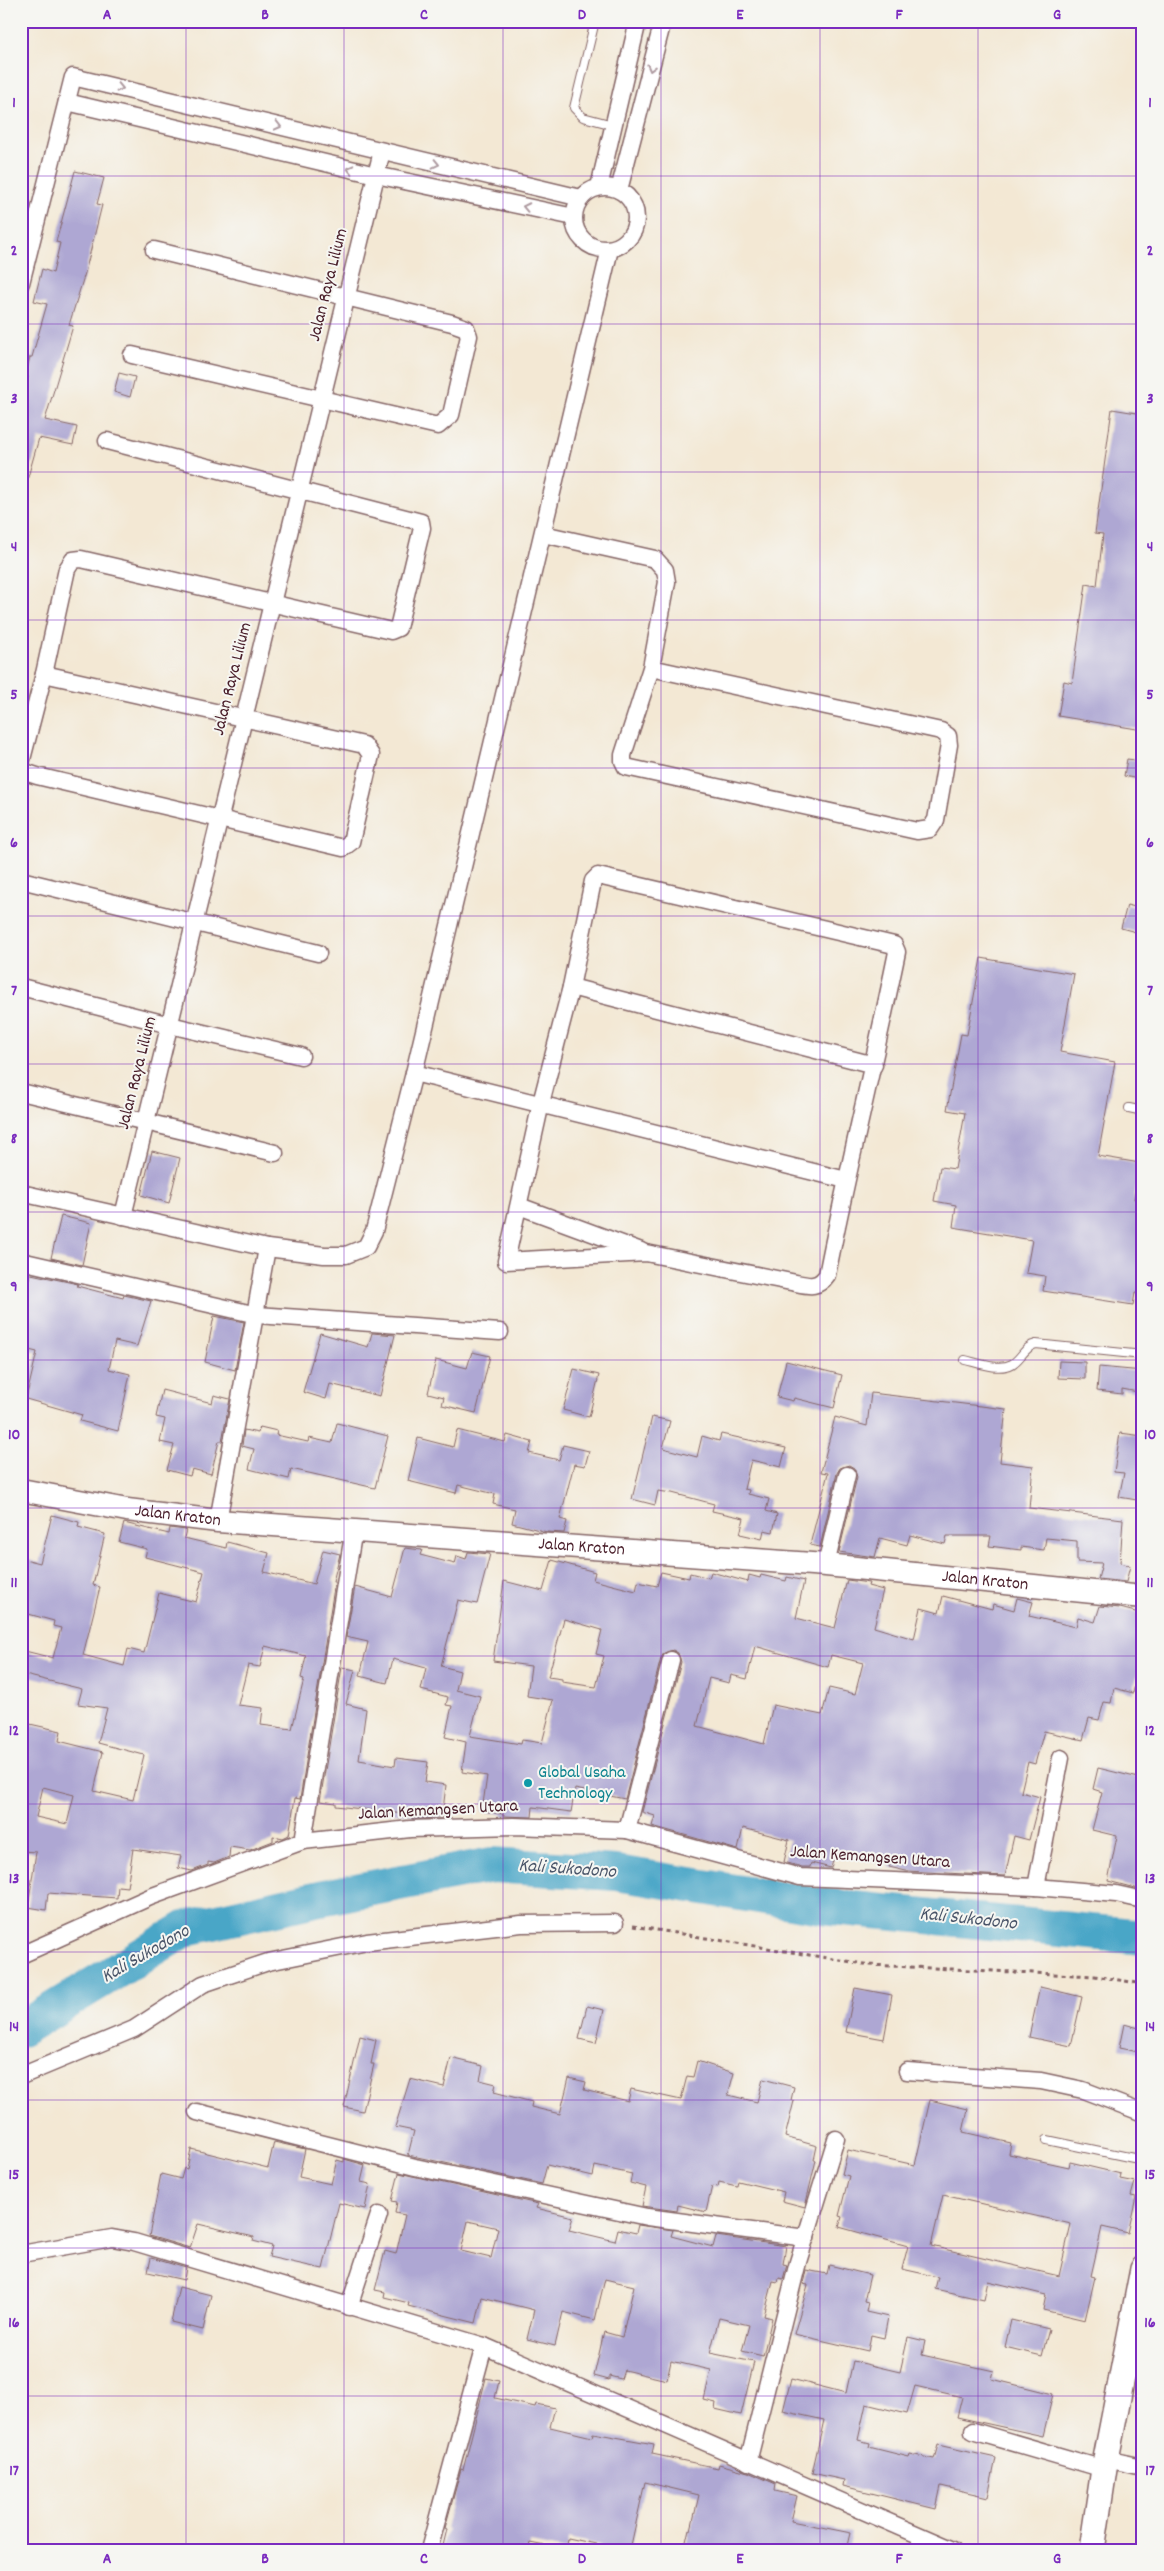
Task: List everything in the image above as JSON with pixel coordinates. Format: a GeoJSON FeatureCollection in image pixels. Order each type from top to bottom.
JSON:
{"type":"FeatureCollection","features":[{"type":"Feature","properties":{"kind":"main road"},"geometry":{"type":"LineString","coordinates":[[1092,2550],[1105,2464],[1143,2269]]}},
{"type":"Feature","properties":{"kind":"street"},"geometry":{"type":"LineString","coordinates":[[599,187],[612,125],[638,21]]}},
{"type":"Feature","properties":{"kind":"street"},"geometry":{"type":"LineString","coordinates":[[619,190],[663,21]]}},
{"type":"Feature","properties":{"kind":"street"},"geometry":{"type":"LineString","coordinates":[[21,283],[73,77],[581,198]]}},
{"type":"Feature","properties":{"kind":"street"},"geometry":{"type":"LineString","coordinates":[[67,102],[376,175],[574,217]]}},
{"type":"Feature","properties":{"kind":"street"},"geometry":{"type":"LineString","coordinates":[[183,128],[188,104]]}},
{"type":"Feature","properties":{"kind":"street","name":"Jalan Raya Lilium"},"geometry":{"type":"LineString","coordinates":[[123,1216],[382,151]]}},
{"type":"Feature","properties":{"kind":"street"},"geometry":{"type":"LineString","coordinates":[[599,187],[619,190],[626,194],[635,208],[636,223],[634,231],[624,243],[610,249],[592,247],[584,241],[575,226],[576,207],[581,198],[589,191],[599,187]]}},
{"type":"Feature","properties":{"kind":"street"},"geometry":{"type":"LineString","coordinates":[[21,1193],[267,1248],[324,1254],[346,1254],[366,1247],[374,1231],[414,1073],[610,249]]}},
{"type":"Feature","properties":{"kind":"street"},"geometry":{"type":"LineString","coordinates":[[132,355],[438,426],[451,415],[469,336],[466,328],[154,250]]}},
{"type":"Feature","properties":{"kind":"street"},"geometry":{"type":"LineString","coordinates":[[44,674],[364,745],[371,755],[351,842],[343,848],[25,772],[21,764],[44,674],[67,569],[74,560],[81,558],[391,631],[398,628],[403,610],[422,528],[421,522],[107,441]]}},
{"type":"Feature","properties":{"kind":"street"},"geometry":{"type":"LineString","coordinates":[[543,534],[655,559],[665,570],[667,582],[651,668],[623,755],[626,767],[917,831],[930,829],[936,820],[949,745],[948,736],[941,731],[651,668]]}},
{"type":"Feature","properties":{"kind":"street"},"geometry":{"type":"LineString","coordinates":[[519,1206],[646,1253],[816,1286],[821,1284],[827,1274],[846,1180],[874,1065],[897,952],[894,945],[881,940],[598,876],[593,881],[571,987],[541,1103],[506,1259],[507,1262],[646,1253]]}},
{"type":"Feature","properties":{"kind":"street"},"geometry":{"type":"LineString","coordinates":[[21,880],[318,953]]}},
{"type":"Feature","properties":{"kind":"street"},"geometry":{"type":"LineString","coordinates":[[21,987],[301,1056]]}},
{"type":"Feature","properties":{"kind":"street"},"geometry":{"type":"LineString","coordinates":[[571,987],[874,1065]]}},
{"type":"Feature","properties":{"kind":"street"},"geometry":{"type":"LineString","coordinates":[[414,1073],[846,1180]]}},
{"type":"Feature","properties":{"kind":"street"},"geometry":{"type":"LineString","coordinates":[[21,1092],[275,1153]]}},
{"type":"Feature","properties":{"kind":"street"},"geometry":{"type":"LineString","coordinates":[[218,1520],[267,1248]]}},
{"type":"Feature","properties":{"kind":"street"},"geometry":{"type":"LineString","coordinates":[[21,1261],[256,1315],[500,1332]]}},
{"type":"Feature","properties":{"kind":"street"},"geometry":{"type":"LineString","coordinates":[[826,1564],[847,1475]]}},
{"type":"Feature","properties":{"kind":"street","name":"Jalan Kraton"},"geometry":{"type":"LineString","coordinates":[[21,1490],[127,1510],[218,1520],[826,1564],[1143,1597]]}},
{"type":"Feature","properties":{"kind":"street"},"geometry":{"type":"LineString","coordinates":[[303,1841],[354,1529]]}},
{"type":"Feature","properties":{"kind":"street"},"geometry":{"type":"LineString","coordinates":[[627,1830],[671,1660]]}},
{"type":"Feature","properties":{"kind":"street"},"geometry":{"type":"LineString","coordinates":[[1036,1888],[1062,1758]]}},
{"type":"Feature","properties":{"kind":"street","name":"Jalan Kemangsen Utara"},"geometry":{"type":"LineString","coordinates":[[21,1955],[150,1897],[303,1841],[410,1829],[514,1826],[627,1830],[800,1877],[1036,1888],[1116,1894],[1143,1900]]}},
{"type":"Feature","properties":{"kind":"street"},"geometry":{"type":"LineString","coordinates":[[21,2076],[134,2029],[202,1984],[268,1962],[367,1942],[521,1924],[615,1923]]}},
{"type":"Feature","properties":{"kind":"street"},"geometry":{"type":"LineString","coordinates":[[907,2071],[1040,2081],[1084,2090],[1143,2113]]}},
{"type":"Feature","properties":{"kind":"street"},"geometry":{"type":"LineString","coordinates":[[197,2112],[415,2167],[647,2217],[806,2238]]}},
{"type":"Feature","properties":{"kind":"street"},"geometry":{"type":"LineString","coordinates":[[748,2462],[806,2238],[836,2139]]}},
{"type":"Feature","properties":{"kind":"street"},"geometry":{"type":"LineString","coordinates":[[349,2307],[379,2215]]}},
{"type":"Feature","properties":{"kind":"street"},"geometry":{"type":"LineString","coordinates":[[21,2254],[112,2238],[153,2247],[484,2346],[953,2550]]}},
{"type":"Feature","properties":{"kind":"street"},"geometry":{"type":"LineString","coordinates":[[429,2550],[484,2346]]}},
{"type":"Feature","properties":{"kind":"street"},"geometry":{"type":"LineString","coordinates":[[973,2431],[1105,2464],[1143,2467]]}},
{"type":"Feature","properties":{"kind":"lane"},"geometry":{"type":"LineString","coordinates":[[595,21],[574,108],[583,117],[612,125]]}},
{"type":"Feature","properties":{"kind":"lane"},"geometry":{"type":"LineString","coordinates":[[1129,1108],[1143,1111]]}},
{"type":"Feature","properties":{"kind":"lane"},"geometry":{"type":"LineString","coordinates":[[964,1360],[1000,1367],[1010,1365],[1030,1345],[1036,1344],[1143,1355]]}},
{"type":"Feature","properties":{"kind":"lane"},"geometry":{"type":"LineString","coordinates":[[1048,2140],[1143,2160]]}},
{"type":"Feature","properties":{"kind":"path"},"geometry":{"type":"LineString","coordinates":[[615,1923],[870,1965],[1095,1976],[1143,1984]]}},
{"type":"Feature","properties":{"kind":"building"},"geometry":{"type":"Polygon","coordinates":[[[75,171],[104,178],[97,204],[102,205],[85,273],[69,325],[73,326],[45,420],[77,427],[73,445],[39,438],[26,484],[21,483],[21,402],[28,377],[25,377],[30,357],[32,357],[47,304],[34,301],[42,269],[53,273],[60,243],[56,242],[75,171]]]}},
{"type":"Feature","properties":{"kind":"building"},"geometry":{"type":"Polygon","coordinates":[[[119,373],[135,377],[130,397],[114,392],[119,373]]]}},
{"type":"Feature","properties":{"kind":"building"},"geometry":{"type":"Polygon","coordinates":[[[1112,409],[1143,414],[1143,730],[1058,716],[1064,681],[1072,683],[1086,584],[1097,586],[1103,534],[1095,533],[1112,409]]]}},
{"type":"Feature","properties":{"kind":"building"},"geometry":{"type":"Polygon","coordinates":[[[1127,759],[1143,761],[1143,780],[1124,776],[1127,759]]]}},
{"type":"Feature","properties":{"kind":"building"},"geometry":{"type":"Polygon","coordinates":[[[1127,905],[1143,909],[1143,934],[1121,928],[1127,905]]]}},
{"type":"Feature","properties":{"kind":"building"},"geometry":{"type":"Polygon","coordinates":[[[981,958],[1074,974],[1060,1052],[1115,1062],[1098,1156],[1140,1163],[1134,1199],[1143,1201],[1143,1294],[1135,1293],[1133,1305],[1043,1291],[1045,1276],[1026,1273],[1032,1240],[953,1227],[956,1205],[934,1201],[940,1167],[955,1169],[965,1113],[947,1110],[961,1034],[967,1035],[981,958]]]}},
{"type":"Feature","properties":{"kind":"building"},"geometry":{"type":"Polygon","coordinates":[[[152,1151],[180,1158],[169,1203],[141,1195],[152,1151]]]}},
{"type":"Feature","properties":{"kind":"building"},"geometry":{"type":"Polygon","coordinates":[[[61,1216],[91,1223],[82,1265],[51,1258],[61,1216]]]}},
{"type":"Feature","properties":{"kind":"building"},"geometry":{"type":"Polygon","coordinates":[[[31,1274],[78,1284],[77,1286],[123,1298],[124,1295],[151,1301],[137,1346],[115,1341],[109,1369],[130,1374],[118,1431],[80,1421],[82,1415],[26,1399],[37,1352],[21,1348],[21,1315],[31,1274]]]}},
{"type":"Feature","properties":{"kind":"building"},"geometry":{"type":"Polygon","coordinates":[[[214,1316],[244,1322],[235,1370],[205,1362],[214,1316]]]}},
{"type":"Feature","properties":{"kind":"building"},"geometry":{"type":"Polygon","coordinates":[[[320,1333],[368,1347],[372,1333],[395,1335],[380,1396],[330,1384],[326,1399],[303,1392],[320,1333]]]}},
{"type":"Feature","properties":{"kind":"building"},"geometry":{"type":"Polygon","coordinates":[[[472,1352],[490,1356],[476,1413],[442,1405],[444,1397],[428,1393],[436,1360],[467,1368],[472,1352]]]}},
{"type":"Feature","properties":{"kind":"building"},"geometry":{"type":"Polygon","coordinates":[[[786,1361],[842,1375],[834,1408],[794,1398],[793,1401],[777,1397],[786,1361]]]}},
{"type":"Feature","properties":{"kind":"building"},"geometry":{"type":"Polygon","coordinates":[[[1059,1361],[1085,1362],[1085,1379],[1058,1378],[1059,1361]]]}},
{"type":"Feature","properties":{"kind":"building"},"geometry":{"type":"Polygon","coordinates":[[[1099,1367],[1143,1371],[1143,1393],[1122,1389],[1122,1394],[1097,1391],[1099,1367]]]}},
{"type":"Feature","properties":{"kind":"building"},"geometry":{"type":"Polygon","coordinates":[[[574,1369],[599,1375],[589,1417],[563,1410],[574,1369]]]}},
{"type":"Feature","properties":{"kind":"building"},"geometry":{"type":"Polygon","coordinates":[[[162,1390],[212,1403],[214,1395],[230,1399],[222,1441],[219,1441],[211,1474],[192,1469],[190,1476],[167,1470],[174,1445],[160,1442],[165,1419],[156,1417],[162,1390]]]}},
{"type":"Feature","properties":{"kind":"building"},"geometry":{"type":"Polygon","coordinates":[[[871,1393],[1006,1409],[1000,1462],[1033,1466],[1029,1508],[1123,1519],[1120,1563],[1130,1566],[1126,1582],[1098,1579],[1102,1563],[1077,1562],[1077,1541],[1046,1538],[1044,1550],[1021,1547],[1021,1550],[989,1546],[991,1536],[947,1536],[945,1544],[910,1535],[907,1545],[880,1538],[875,1557],[839,1552],[857,1477],[854,1468],[849,1465],[840,1468],[837,1473],[820,1547],[810,1545],[828,1473],[821,1472],[835,1417],[867,1426],[871,1393]]]}},
{"type":"Feature","properties":{"kind":"building"},"geometry":{"type":"Polygon","coordinates":[[[652,1417],[670,1421],[663,1448],[697,1457],[702,1436],[719,1441],[721,1434],[786,1448],[781,1467],[751,1460],[744,1489],[749,1490],[748,1494],[769,1499],[766,1511],[777,1514],[773,1532],[764,1530],[762,1539],[740,1534],[744,1518],[712,1511],[714,1504],[672,1493],[658,1491],[655,1505],[632,1499],[652,1417]]]}},
{"type":"Feature","properties":{"kind":"building"},"geometry":{"type":"Polygon","coordinates":[[[337,1423],[388,1436],[375,1488],[291,1469],[289,1479],[249,1469],[254,1449],[242,1446],[244,1430],[258,1433],[260,1427],[277,1431],[276,1435],[308,1442],[309,1438],[332,1443],[337,1423]]]}},
{"type":"Feature","properties":{"kind":"building"},"geometry":{"type":"Polygon","coordinates":[[[457,1430],[505,1442],[507,1435],[532,1442],[529,1453],[559,1460],[563,1445],[589,1451],[585,1466],[574,1464],[560,1519],[567,1521],[564,1533],[547,1532],[512,1523],[515,1509],[493,1504],[495,1494],[458,1485],[456,1493],[408,1481],[418,1438],[453,1447],[457,1430]]]}},
{"type":"Feature","properties":{"kind":"building"},"geometry":{"type":"Polygon","coordinates":[[[1120,1433],[1143,1436],[1143,1501],[1119,1497],[1124,1473],[1114,1472],[1120,1433]]]}},
{"type":"Feature","properties":{"kind":"building"},"geometry":{"type":"Polygon","coordinates":[[[52,1515],[79,1522],[78,1527],[105,1534],[93,1585],[100,1587],[83,1655],[124,1666],[128,1649],[144,1653],[159,1593],[196,1602],[204,1572],[145,1557],[147,1549],[119,1542],[124,1523],[169,1534],[170,1528],[186,1530],[184,1538],[226,1548],[227,1542],[269,1553],[264,1572],[314,1584],[323,1550],[340,1554],[333,1582],[335,1582],[300,1799],[295,1798],[289,1835],[283,1838],[273,1836],[273,1841],[250,1850],[230,1847],[229,1857],[214,1863],[208,1862],[208,1865],[192,1871],[178,1868],[181,1856],[133,1849],[127,1887],[118,1886],[117,1898],[48,1893],[46,1910],[28,1907],[36,1852],[21,1851],[21,1722],[61,1731],[59,1741],[103,1752],[94,1791],[133,1800],[144,1755],[98,1743],[107,1708],[78,1704],[82,1689],[21,1674],[21,1650],[53,1658],[61,1628],[53,1626],[54,1621],[21,1612],[21,1558],[40,1563],[52,1515]],[[265,1646],[260,1667],[248,1665],[238,1705],[263,1708],[261,1725],[292,1729],[304,1679],[301,1678],[306,1656],[265,1646]],[[43,1787],[36,1817],[67,1824],[74,1795],[43,1787]]]}},
{"type":"Feature","properties":{"kind":"building"},"geometry":{"type":"Polygon","coordinates":[[[405,1548],[422,1550],[420,1555],[455,1564],[457,1556],[466,1559],[468,1552],[490,1554],[477,1604],[458,1600],[441,1666],[460,1671],[456,1690],[480,1696],[470,1736],[521,1744],[522,1740],[542,1743],[553,1700],[527,1696],[531,1666],[493,1661],[504,1581],[543,1591],[552,1560],[595,1572],[593,1580],[636,1591],[638,1582],[657,1586],[661,1572],[689,1578],[690,1573],[709,1578],[711,1572],[748,1582],[749,1575],[760,1578],[761,1575],[786,1581],[787,1577],[804,1581],[796,1618],[835,1628],[847,1580],[869,1583],[868,1586],[883,1590],[874,1627],[914,1639],[921,1608],[939,1613],[943,1596],[992,1609],[993,1604],[1014,1610],[1017,1598],[1033,1602],[1029,1616],[1076,1627],[1078,1617],[1095,1622],[1100,1606],[1120,1608],[1143,1614],[1143,1649],[1133,1693],[1114,1688],[1111,1703],[1104,1702],[1099,1720],[1089,1718],[1083,1740],[1044,1731],[1035,1764],[1028,1762],[1021,1792],[1040,1797],[1029,1840],[1014,1836],[1005,1876],[906,1871],[889,1867],[890,1865],[835,1853],[831,1868],[811,1863],[810,1867],[802,1867],[784,1862],[789,1840],[743,1828],[738,1850],[652,1826],[655,1816],[642,1812],[681,1662],[678,1653],[673,1650],[664,1653],[661,1658],[625,1799],[575,1789],[571,1812],[533,1807],[532,1817],[503,1816],[503,1814],[482,1811],[487,1776],[462,1772],[466,1742],[445,1737],[452,1706],[446,1705],[448,1697],[421,1690],[426,1668],[393,1659],[387,1683],[360,1676],[368,1642],[346,1637],[355,1587],[392,1597],[405,1548]],[[564,1619],[548,1677],[562,1679],[562,1682],[596,1687],[604,1656],[596,1654],[602,1630],[564,1619]],[[755,1646],[747,1679],[731,1675],[729,1683],[709,1678],[697,1726],[764,1744],[773,1705],[822,1715],[829,1688],[855,1694],[863,1663],[831,1655],[828,1667],[755,1646]]]}},
{"type":"Feature","properties":{"kind":"building"},"geometry":{"type":"Polygon","coordinates":[[[342,1667],[355,1670],[346,1704],[366,1709],[359,1760],[395,1766],[396,1758],[428,1762],[425,1782],[446,1785],[442,1818],[412,1819],[413,1815],[336,1806],[336,1803],[320,1801],[342,1667]]]}},
{"type":"Feature","properties":{"kind":"building"},"geometry":{"type":"Polygon","coordinates":[[[1098,1768],[1143,1779],[1143,1890],[1108,1881],[1117,1836],[1092,1830],[1102,1792],[1093,1789],[1098,1768]]]}},
{"type":"Feature","properties":{"kind":"building"},"geometry":{"type":"Polygon","coordinates":[[[1040,1987],[1082,1997],[1071,2046],[1029,2037],[1040,1987]]]}},
{"type":"Feature","properties":{"kind":"building"},"geometry":{"type":"Polygon","coordinates":[[[855,1988],[892,1995],[884,2039],[846,2032],[855,1988]]]}},
{"type":"Feature","properties":{"kind":"building"},"geometry":{"type":"Polygon","coordinates":[[[587,2006],[604,2010],[596,2043],[579,2039],[587,2006]]]}},
{"type":"Feature","properties":{"kind":"building"},"geometry":{"type":"Polygon","coordinates":[[[1124,2024],[1143,2029],[1143,2053],[1119,2048],[1124,2024]]]}},
{"type":"Feature","properties":{"kind":"building"},"geometry":{"type":"Polygon","coordinates":[[[360,2036],[376,2040],[371,2064],[374,2064],[363,2111],[344,2107],[360,2036]]]}},
{"type":"Feature","properties":{"kind":"building"},"geometry":{"type":"Polygon","coordinates":[[[451,2058],[483,2066],[480,2080],[496,2084],[494,2092],[532,2102],[531,2107],[560,2114],[569,2078],[586,2082],[584,2090],[628,2101],[631,2089],[681,2100],[687,2076],[693,2077],[697,2061],[734,2073],[728,2095],[757,2102],[763,2079],[794,2087],[791,2100],[794,2101],[785,2137],[817,2146],[814,2160],[816,2160],[805,2207],[782,2201],[784,2192],[738,2181],[737,2186],[719,2182],[718,2187],[712,2186],[706,2212],[678,2205],[677,2211],[642,2206],[646,2187],[630,2183],[632,2174],[595,2166],[593,2176],[547,2165],[542,2184],[408,2155],[414,2131],[395,2127],[410,2079],[444,2087],[451,2058]]]}},
{"type":"Feature","properties":{"kind":"building"},"geometry":{"type":"Polygon","coordinates":[[[930,2100],[968,2109],[963,2132],[1011,2143],[1009,2154],[1069,2167],[1070,2162],[1121,2174],[1120,2179],[1135,2182],[1131,2196],[1136,2197],[1128,2233],[1102,2227],[1091,2276],[1095,2277],[1085,2320],[1043,2310],[1046,2295],[988,2281],[984,2300],[935,2289],[938,2277],[902,2269],[908,2246],[839,2227],[842,2217],[839,2216],[849,2176],[842,2174],[848,2150],[915,2165],[930,2100]],[[943,2195],[931,2246],[1059,2276],[1071,2224],[943,2195]]]}},
{"type":"Feature","properties":{"kind":"building"},"geometry":{"type":"Polygon","coordinates":[[[274,2142],[305,2149],[299,2177],[331,2184],[337,2160],[344,2162],[344,2159],[365,2165],[361,2182],[370,2184],[365,2209],[339,2203],[323,2269],[269,2257],[272,2246],[253,2241],[254,2237],[198,2224],[190,2248],[149,2236],[161,2174],[181,2179],[184,2168],[187,2169],[191,2149],[268,2168],[274,2142]]]}},
{"type":"Feature","properties":{"kind":"building"},"geometry":{"type":"Polygon","coordinates":[[[399,2173],[538,2204],[536,2208],[573,2217],[569,2230],[615,2241],[618,2229],[636,2233],[638,2225],[673,2230],[671,2236],[713,2247],[716,2236],[786,2246],[783,2264],[787,2265],[783,2279],[779,2278],[778,2282],[773,2281],[764,2316],[772,2318],[763,2356],[742,2351],[749,2325],[719,2318],[710,2353],[754,2362],[741,2415],[715,2409],[716,2403],[704,2400],[711,2370],[671,2361],[667,2380],[624,2370],[621,2379],[609,2376],[609,2380],[594,2376],[604,2332],[622,2337],[634,2286],[605,2279],[595,2320],[563,2312],[555,2346],[527,2339],[534,2310],[482,2297],[476,2323],[408,2306],[409,2303],[384,2297],[385,2292],[375,2290],[385,2251],[396,2254],[405,2215],[395,2213],[397,2202],[392,2201],[399,2173]],[[468,2221],[461,2251],[491,2258],[498,2228],[468,2221]]]}},
{"type":"Feature","properties":{"kind":"building"},"geometry":{"type":"Polygon","coordinates":[[[151,2258],[186,2268],[184,2280],[148,2272],[151,2258]]]}},
{"type":"Feature","properties":{"kind":"building"},"geometry":{"type":"Polygon","coordinates":[[[829,2265],[870,2275],[864,2301],[868,2302],[866,2312],[888,2317],[884,2338],[871,2335],[868,2351],[794,2334],[808,2285],[803,2284],[806,2270],[827,2274],[829,2265]]]}},
{"type":"Feature","properties":{"kind":"building"},"geometry":{"type":"Polygon","coordinates":[[[179,2287],[211,2295],[203,2330],[171,2322],[179,2287]]]}},
{"type":"Feature","properties":{"kind":"building"},"geometry":{"type":"Polygon","coordinates":[[[1011,2320],[1049,2329],[1042,2356],[1005,2347],[1011,2320]]]}},
{"type":"Feature","properties":{"kind":"building"},"geometry":{"type":"Polygon","coordinates":[[[908,2337],[925,2341],[922,2355],[994,2371],[992,2379],[1053,2394],[1043,2436],[957,2417],[962,2397],[915,2386],[907,2414],[866,2404],[858,2440],[870,2443],[869,2447],[909,2457],[910,2454],[934,2459],[938,2445],[996,2458],[988,2497],[941,2486],[936,2509],[843,2486],[844,2480],[812,2473],[824,2420],[783,2411],[791,2379],[846,2393],[853,2361],[900,2372],[908,2337]]]}},
{"type":"Feature","properties":{"kind":"building"},"geometry":{"type":"Polygon","coordinates":[[[486,2378],[499,2381],[495,2398],[535,2407],[536,2404],[555,2408],[550,2427],[592,2437],[593,2433],[654,2444],[652,2454],[718,2468],[719,2464],[748,2472],[776,2484],[775,2491],[797,2496],[791,2521],[851,2533],[847,2550],[684,2550],[699,2495],[645,2482],[630,2550],[609,2550],[610,2547],[568,2538],[566,2550],[531,2543],[529,2550],[442,2550],[447,2529],[445,2528],[461,2469],[463,2470],[486,2378]]]}},
{"type":"Feature","properties":{"kind":"waterway","name":"Kali Sukodono"},"geometry":{"type":"LineString","coordinates":[[21,2029],[187,1928],[320,1898],[492,1865],[616,1873],[822,1906],[1143,1937]]}},
{"type":"Feature","properties":{"kind":"place","name":"Global Usaha Technology"},"geometry":{"type":"Point","coordinates":[528,1783]}}]}
